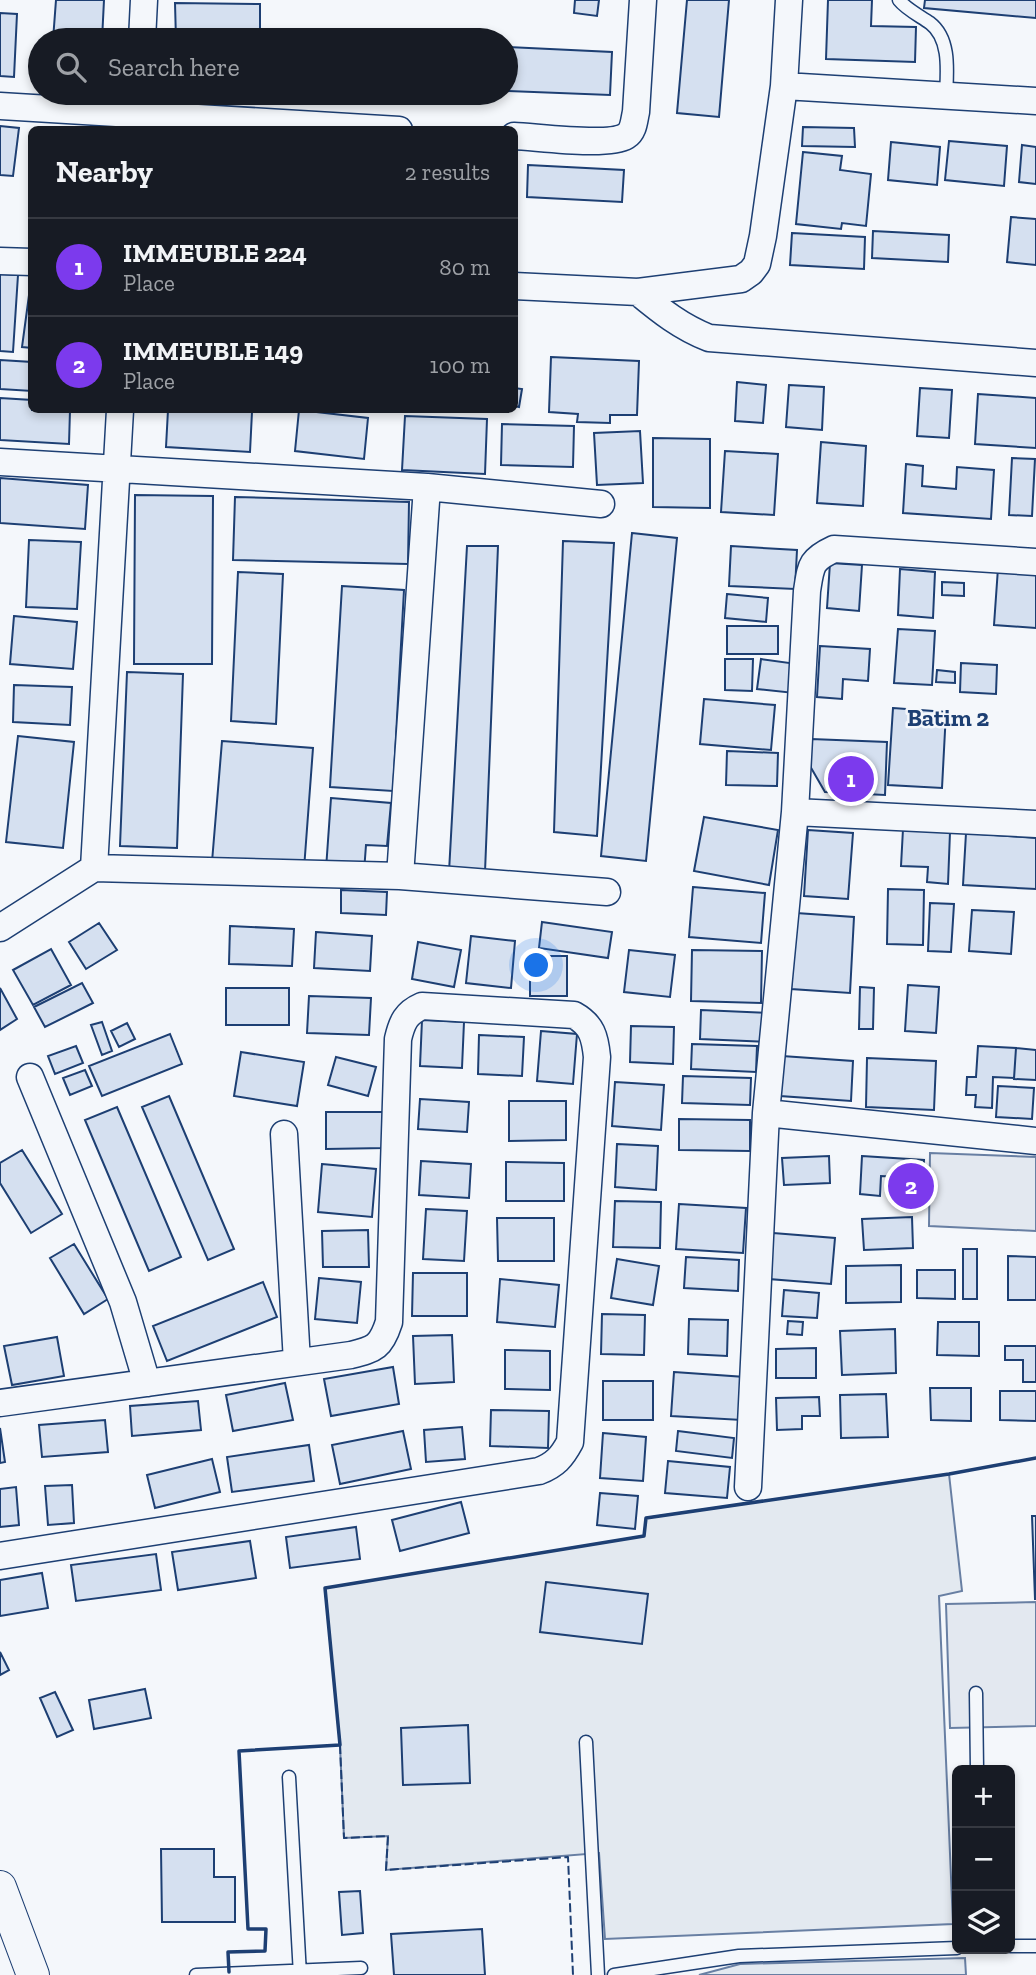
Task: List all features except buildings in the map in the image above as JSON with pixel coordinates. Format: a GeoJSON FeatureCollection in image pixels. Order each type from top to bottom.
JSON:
{"type":"FeatureCollection","features":[{"type":"Feature","properties":{"kind":"street"},"geometry":{"type":"LineString","coordinates":[[143,28],[144,0]]}},
{"type":"Feature","properties":{"kind":"street"},"geometry":{"type":"LineString","coordinates":[[518,136],[612,142],[627,136],[634,125],[636,112],[643,0]]}},
{"type":"Feature","properties":{"kind":"street"},"geometry":{"type":"LineString","coordinates":[[518,286],[638,292],[741,279],[751,272],[757,264],[784,86],[789,0]]}},
{"type":"Feature","properties":{"kind":"street"},"geometry":{"type":"LineString","coordinates":[[784,86],[1036,101]]}},
{"type":"Feature","properties":{"kind":"street"},"geometry":{"type":"LineString","coordinates":[[0,106],[341,126]]}},
{"type":"Feature","properties":{"kind":"street"},"geometry":{"type":"LineString","coordinates":[[0,261],[28,262]]}},
{"type":"Feature","properties":{"kind":"street"},"geometry":{"type":"LineString","coordinates":[[638,292],[679,324],[709,338],[1036,363]]}},
{"type":"Feature","properties":{"kind":"street"},"geometry":{"type":"LineString","coordinates":[[94,868],[120,413]]}},
{"type":"Feature","properties":{"kind":"street"},"geometry":{"type":"LineString","coordinates":[[0,462],[427,487],[601,504]]}},
{"type":"Feature","properties":{"kind":"street"},"geometry":{"type":"LineString","coordinates":[[400,876],[427,487]]}},
{"type":"Feature","properties":{"kind":"street"},"geometry":{"type":"LineString","coordinates":[[748,1487],[766,1113],[795,812],[807,591],[811,567],[815,559],[834,549],[1036,562]]}},
{"type":"Feature","properties":{"kind":"street"},"geometry":{"type":"LineString","coordinates":[[795,812],[1036,824]]}},
{"type":"Feature","properties":{"kind":"street"},"geometry":{"type":"LineString","coordinates":[[0,928],[94,868],[400,876],[607,892]]}},
{"type":"Feature","properties":{"kind":"street"},"geometry":{"type":"LineString","coordinates":[[0,1403],[298,1362],[368,1351],[376,1347],[389,1322],[398,1039],[401,1027],[410,1012],[422,1006],[574,1015],[586,1022],[594,1033],[597,1057],[570,1442],[553,1465],[539,1471],[0,1556]]}},
{"type":"Feature","properties":{"kind":"street"},"geometry":{"type":"LineString","coordinates":[[30,1077],[123,1302],[147,1382]]}},
{"type":"Feature","properties":{"kind":"street"},"geometry":{"type":"LineString","coordinates":[[766,1113],[1036,1141]]}},
{"type":"Feature","properties":{"kind":"street"},"geometry":{"type":"LineString","coordinates":[[284,1134],[298,1362]]}},
{"type":"Feature","properties":{"kind":"street"},"geometry":{"type":"LineString","coordinates":[[0,1887],[33,1975]]}},
{"type":"Feature","properties":{"kind":"lane"},"geometry":{"type":"LineString","coordinates":[[899,0],[934,26],[941,35],[947,58],[946,96]]}},
{"type":"Feature","properties":{"kind":"lane"},"geometry":{"type":"LineString","coordinates":[[976,1693],[977,1765]]}},
{"type":"Feature","properties":{"kind":"lane"},"geometry":{"type":"LineString","coordinates":[[586,1742],[598,1975],[739,1956],[952,1948]]}},
{"type":"Feature","properties":{"kind":"lane"},"geometry":{"type":"LineString","coordinates":[[289,1777],[300,1973]]}},
{"type":"Feature","properties":{"kind":"lane"},"geometry":{"type":"LineString","coordinates":[[1015,1946],[1036,1946]]}},
{"type":"Feature","properties":{"kind":"lane"},"geometry":{"type":"LineString","coordinates":[[196,1975],[300,1973],[361,1968]]}},
{"type":"Feature","properties":{"kind":"shaded area"},"geometry":{"type":"Polygon","coordinates":[[[930,1153],[1036,1157],[1036,1231],[929,1226],[930,1153]]]}},
{"type":"Feature","properties":{"kind":"shaded area"},"geometry":{"type":"Polygon","coordinates":[[[949,1474],[962,1591],[939,1596],[952,1924],[605,1939],[599,1853],[386,1870],[388,1836],[344,1838],[340,1745],[325,1588],[644,1536],[646,1518],[949,1474]]]}},
{"type":"Feature","properties":{"kind":"shaded area"},"geometry":{"type":"Polygon","coordinates":[[[1036,1602],[1036,1726],[950,1728],[946,1604],[1036,1602]]]}},
{"type":"Feature","properties":{"kind":"shaded area"},"geometry":{"type":"Polygon","coordinates":[[[965,1958],[966,1975],[699,1975],[740,1964],[965,1958]]]}},
{"type":"Feature","properties":{"kind":"fence"},"geometry":{"type":"LineString","coordinates":[[340,1745],[344,1838],[388,1836],[386,1870],[568,1857],[573,1975]]}},
{"type":"Feature","properties":{"kind":"wall"},"geometry":{"type":"LineString","coordinates":[[229,1972],[228,1952],[265,1951],[266,1929],[248,1929],[239,1751],[340,1745],[325,1588],[644,1536],[646,1518],[949,1474],[1036,1458]]}},
{"type":"Feature","properties":{"kind":"place","name":"IMMEUBLE 224"},"geometry":{"type":"Point","coordinates":[851,779]}},
{"type":"Feature","properties":{"kind":"place","name":"IMMEUBLE 149"},"geometry":{"type":"Point","coordinates":[911,1186]}},
{"type":"Feature","properties":{"kind":"district","name":"Batim 2"},"geometry":{"type":"Point","coordinates":[948,717]}}]}
